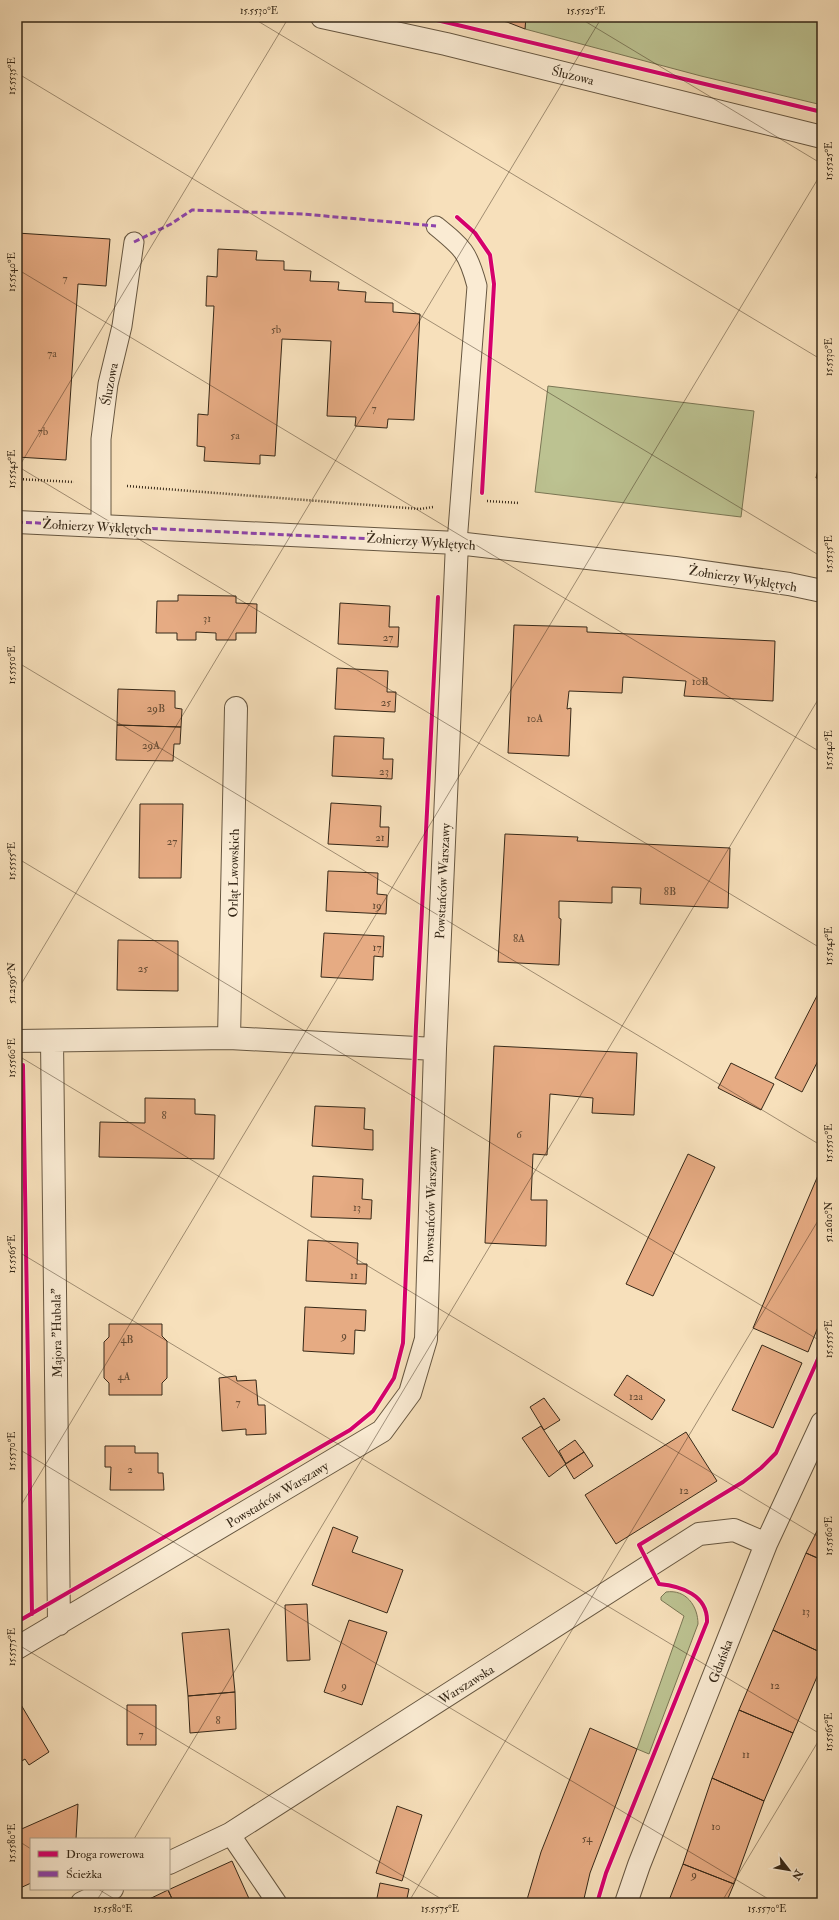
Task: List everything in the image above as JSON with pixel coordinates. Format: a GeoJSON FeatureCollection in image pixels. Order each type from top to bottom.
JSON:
{"type":"FeatureCollection","features":[{"type":"Feature","properties":{"kind":"street","name":"Śluzowa"},"geometry":{"type":"LineString","coordinates":[[322,17],[454,46],[822,137]]}},
{"type":"Feature","properties":{"kind":"street","name":"Żołnierzy Wyklętych"},"geometry":{"type":"LineString","coordinates":[[17,522],[457,543],[674,568],[789,584],[822,591]]}},
{"type":"Feature","properties":{"kind":"street","name":"Powstańców Warszawy"},"geometry":{"type":"LineString","coordinates":[[17,1648],[382,1431],[410,1393],[426,1339],[435,1049],[457,543]]}},
{"type":"Feature","properties":{"kind":"street","name":"Orląt Lwowskich"},"geometry":{"type":"LineString","coordinates":[[229,1038],[236,708]]}},
{"type":"Feature","properties":{"kind":"street"},"geometry":{"type":"LineString","coordinates":[[17,1041],[229,1038],[435,1049]]}},
{"type":"Feature","properties":{"kind":"street","name":"Majora \"Hubala\""},"geometry":{"type":"LineString","coordinates":[[52,1041],[59,1624]]}},
{"type":"Feature","properties":{"kind":"street","name":"Gdańska"},"geometry":{"type":"LineString","coordinates":[[626,1903],[639,1865],[766,1544],[822,1423]]}},
{"type":"Feature","properties":{"kind":"street","name":"Warszawska"},"geometry":{"type":"LineString","coordinates":[[170,1862],[230,1834],[699,1534],[734,1530],[766,1544]]}},
{"type":"Feature","properties":{"kind":"street"},"geometry":{"type":"LineString","coordinates":[[82,1903],[110,1890]]}},
{"type":"Feature","properties":{"kind":"lane"},"geometry":{"type":"LineString","coordinates":[[436,226],[462,248],[471,263],[476,286],[457,543]]}},
{"type":"Feature","properties":{"kind":"lane","name":"Śluzowa"},"geometry":{"type":"LineString","coordinates":[[101,527],[102,484],[100,439],[108,384],[122,326],[134,242]]}},
{"type":"Feature","properties":{"kind":"lane"},"geometry":{"type":"LineString","coordinates":[[230,1834],[277,1903]]}},
{"type":"Feature","properties":{"kind":"path"},"geometry":{"type":"LineString","coordinates":[[17,479],[102,484],[420,509],[435,506]]}},
{"type":"Feature","properties":{"kind":"path"},"geometry":{"type":"LineString","coordinates":[[482,501],[519,503]]}},
{"type":"Feature","properties":{"kind":"green space"},"geometry":{"type":"Polygon","coordinates":[[[526,17],[822,17],[822,105],[701,76],[525,29],[526,17]]]}},
{"type":"Feature","properties":{"kind":"green space"},"geometry":{"type":"Polygon","coordinates":[[[548,386],[754,411],[741,517],[535,492],[548,386]]]}},
{"type":"Feature","properties":{"kind":"green space"},"geometry":{"type":"Polygon","coordinates":[[[666,1592],[679,1593],[690,1600],[696,1611],[698,1624],[649,1754],[637,1749],[684,1616],[661,1600],[661,1597],[666,1592]]]}},
{"type":"Feature","properties":{"kind":"building"},"geometry":{"type":"Polygon","coordinates":[[[481,17],[526,17],[525,29],[507,22],[481,17]]]}},
{"type":"Feature","properties":{"kind":"building"},"geometry":{"type":"Polygon","coordinates":[[[17,233],[110,239],[106,286],[78,284],[66,460],[17,457],[19,296],[17,296],[17,233]]]}},
{"type":"Feature","properties":{"kind":"building"},"geometry":{"type":"Polygon","coordinates":[[[218,249],[257,251],[256,260],[284,261],[284,270],[311,271],[310,281],[339,282],[338,290],[366,292],[365,302],[393,303],[393,312],[420,314],[414,420],[388,419],[387,428],[355,426],[356,417],[327,416],[331,341],[282,339],[275,456],[260,455],[260,464],[204,461],[205,447],[197,446],[198,414],[208,415],[214,306],[206,306],[207,276],[217,277],[218,249]]]}},
{"type":"Feature","properties":{"kind":"building"},"geometry":{"type":"Polygon","coordinates":[[[822,453],[822,479],[816,478],[822,453]]]}},
{"type":"Feature","properties":{"kind":"building"},"geometry":{"type":"Polygon","coordinates":[[[178,595],[236,596],[236,603],[257,604],[256,633],[236,633],[236,640],[216,640],[216,633],[196,632],[196,640],[177,640],[177,633],[156,633],[157,601],[178,601],[178,595]]]}},
{"type":"Feature","properties":{"kind":"building"},"geometry":{"type":"Polygon","coordinates":[[[340,603],[390,606],[389,627],[399,627],[398,647],[338,644],[340,603]]]}},
{"type":"Feature","properties":{"kind":"building"},"geometry":{"type":"Polygon","coordinates":[[[514,625],[587,627],[587,632],[775,641],[773,701],[684,696],[686,681],[623,677],[622,693],[569,691],[567,709],[571,708],[569,756],[508,753],[514,625]]]}},
{"type":"Feature","properties":{"kind":"building"},"geometry":{"type":"Polygon","coordinates":[[[337,668],[388,671],[387,692],[396,692],[395,712],[335,709],[337,668]]]}},
{"type":"Feature","properties":{"kind":"building"},"geometry":{"type":"Polygon","coordinates":[[[118,689],[175,691],[175,708],[182,709],[181,727],[117,725],[118,689]]]}},
{"type":"Feature","properties":{"kind":"building"},"geometry":{"type":"Polygon","coordinates":[[[117,725],[181,727],[180,744],[174,744],[173,761],[116,760],[117,725]]]}},
{"type":"Feature","properties":{"kind":"building"},"geometry":{"type":"Polygon","coordinates":[[[334,736],[384,738],[383,759],[393,759],[392,779],[332,776],[334,736]]]}},
{"type":"Feature","properties":{"kind":"building"},"geometry":{"type":"Polygon","coordinates":[[[331,803],[381,806],[380,827],[389,827],[388,847],[328,844],[331,803]]]}},
{"type":"Feature","properties":{"kind":"building"},"geometry":{"type":"Polygon","coordinates":[[[140,804],[183,804],[181,878],[139,878],[140,804]]]}},
{"type":"Feature","properties":{"kind":"building"},"geometry":{"type":"Polygon","coordinates":[[[505,834],[578,837],[577,841],[730,848],[728,908],[640,904],[641,888],[612,887],[612,903],[559,901],[559,918],[561,919],[559,965],[498,962],[505,834]]]}},
{"type":"Feature","properties":{"kind":"building"},"geometry":{"type":"Polygon","coordinates":[[[328,871],[378,873],[377,894],[387,895],[386,914],[326,911],[328,871]]]}},
{"type":"Feature","properties":{"kind":"building"},"geometry":{"type":"Polygon","coordinates":[[[324,933],[384,936],[383,957],[374,956],[373,980],[321,977],[324,933]]]}},
{"type":"Feature","properties":{"kind":"building"},"geometry":{"type":"Polygon","coordinates":[[[118,940],[178,941],[178,991],[117,990],[118,940]]]}},
{"type":"Feature","properties":{"kind":"building"},"geometry":{"type":"Polygon","coordinates":[[[822,986],[822,1053],[802,1092],[775,1078],[822,986]]]}},
{"type":"Feature","properties":{"kind":"building"},"geometry":{"type":"Polygon","coordinates":[[[494,1046],[637,1053],[634,1115],[592,1113],[593,1098],[550,1094],[547,1155],[533,1154],[531,1200],[547,1200],[546,1246],[485,1243],[494,1046]]]}},
{"type":"Feature","properties":{"kind":"building"},"geometry":{"type":"Polygon","coordinates":[[[731,1063],[774,1084],[761,1110],[718,1088],[731,1063]]]}},
{"type":"Feature","properties":{"kind":"building"},"geometry":{"type":"Polygon","coordinates":[[[145,1098],[195,1099],[195,1114],[215,1115],[214,1159],[99,1157],[100,1122],[145,1123],[145,1098]]]}},
{"type":"Feature","properties":{"kind":"building"},"geometry":{"type":"Polygon","coordinates":[[[315,1106],[365,1108],[364,1129],[373,1130],[373,1150],[312,1146],[315,1106]]]}},
{"type":"Feature","properties":{"kind":"building"},"geometry":{"type":"Polygon","coordinates":[[[688,1154],[715,1167],[653,1296],[626,1284],[688,1154]]]}},
{"type":"Feature","properties":{"kind":"building"},"geometry":{"type":"Polygon","coordinates":[[[822,1166],[822,1317],[808,1352],[753,1328],[822,1166]]]}},
{"type":"Feature","properties":{"kind":"building"},"geometry":{"type":"Polygon","coordinates":[[[313,1176],[363,1179],[362,1199],[372,1200],[371,1219],[311,1217],[313,1176]]]}},
{"type":"Feature","properties":{"kind":"building"},"geometry":{"type":"Polygon","coordinates":[[[308,1240],[358,1243],[357,1264],[367,1264],[366,1284],[306,1281],[308,1240]]]}},
{"type":"Feature","properties":{"kind":"building"},"geometry":{"type":"Polygon","coordinates":[[[305,1307],[366,1310],[365,1331],[355,1330],[354,1354],[303,1351],[305,1307]]]}},
{"type":"Feature","properties":{"kind":"building"},"geometry":{"type":"Polygon","coordinates":[[[109,1324],[162,1324],[162,1336],[167,1341],[167,1378],[162,1383],[162,1395],[109,1395],[109,1383],[104,1378],[104,1342],[109,1337],[109,1324]]]}},
{"type":"Feature","properties":{"kind":"building"},"geometry":{"type":"Polygon","coordinates":[[[762,1345],[802,1363],[773,1428],[732,1410],[762,1345]]]}},
{"type":"Feature","properties":{"kind":"building"},"geometry":{"type":"Polygon","coordinates":[[[627,1375],[665,1400],[652,1420],[614,1395],[627,1375]]]}},
{"type":"Feature","properties":{"kind":"building"},"geometry":{"type":"Polygon","coordinates":[[[236,1376],[237,1381],[256,1380],[258,1405],[265,1405],[266,1434],[246,1435],[246,1429],[222,1431],[219,1378],[236,1376]]]}},
{"type":"Feature","properties":{"kind":"building"},"geometry":{"type":"Polygon","coordinates":[[[544,1398],[560,1420],[544,1430],[530,1407],[544,1398]]]}},
{"type":"Feature","properties":{"kind":"building"},"geometry":{"type":"Polygon","coordinates":[[[541,1426],[566,1464],[549,1477],[522,1438],[541,1426]]]}},
{"type":"Feature","properties":{"kind":"building"},"geometry":{"type":"Polygon","coordinates":[[[686,1432],[717,1481],[616,1544],[585,1495],[686,1432]]]}},
{"type":"Feature","properties":{"kind":"building"},"geometry":{"type":"Polygon","coordinates":[[[575,1440],[584,1452],[566,1464],[559,1451],[575,1440]]]}},
{"type":"Feature","properties":{"kind":"building"},"geometry":{"type":"Polygon","coordinates":[[[105,1446],[135,1446],[135,1453],[158,1453],[158,1473],[163,1473],[164,1490],[110,1490],[111,1467],[105,1467],[105,1446]]]}},
{"type":"Feature","properties":{"kind":"building"},"geometry":{"type":"Polygon","coordinates":[[[584,1452],[593,1466],[574,1479],[565,1464],[584,1452]]]}},
{"type":"Feature","properties":{"kind":"building"},"geometry":{"type":"Polygon","coordinates":[[[822,1521],[822,1560],[806,1553],[822,1521]]]}},
{"type":"Feature","properties":{"kind":"building"},"geometry":{"type":"Polygon","coordinates":[[[333,1527],[358,1537],[352,1552],[403,1570],[387,1613],[312,1585],[333,1527]]]}},
{"type":"Feature","properties":{"kind":"building"},"geometry":{"type":"Polygon","coordinates":[[[806,1553],[822,1560],[822,1653],[773,1630],[806,1553]]]}},
{"type":"Feature","properties":{"kind":"building"},"geometry":{"type":"Polygon","coordinates":[[[307,1604],[310,1660],[287,1661],[285,1605],[307,1604]]]}},
{"type":"Feature","properties":{"kind":"building"},"geometry":{"type":"Polygon","coordinates":[[[349,1620],[387,1632],[362,1705],[324,1692],[349,1620]]]}},
{"type":"Feature","properties":{"kind":"building"},"geometry":{"type":"Polygon","coordinates":[[[229,1629],[235,1692],[188,1696],[182,1633],[229,1629]]]}},
{"type":"Feature","properties":{"kind":"building"},"geometry":{"type":"Polygon","coordinates":[[[773,1630],[822,1653],[822,1665],[793,1733],[739,1710],[773,1630]]]}},
{"type":"Feature","properties":{"kind":"building"},"geometry":{"type":"Polygon","coordinates":[[[235,1692],[236,1729],[190,1733],[188,1696],[235,1692]]]}},
{"type":"Feature","properties":{"kind":"building"},"geometry":{"type":"Polygon","coordinates":[[[17,1698],[49,1752],[29,1765],[25,1759],[17,1764],[17,1698]]]}},
{"type":"Feature","properties":{"kind":"building"},"geometry":{"type":"Polygon","coordinates":[[[127,1705],[156,1705],[156,1745],[127,1745],[127,1705]]]}},
{"type":"Feature","properties":{"kind":"building"},"geometry":{"type":"Polygon","coordinates":[[[739,1710],[793,1733],[764,1801],[712,1778],[739,1710]]]}},
{"type":"Feature","properties":{"kind":"building"},"geometry":{"type":"Polygon","coordinates":[[[590,1728],[637,1749],[590,1873],[583,1903],[526,1903],[541,1852],[590,1728]]]}},
{"type":"Feature","properties":{"kind":"building"},"geometry":{"type":"Polygon","coordinates":[[[712,1778],[764,1801],[734,1884],[683,1864],[712,1778]]]}},
{"type":"Feature","properties":{"kind":"building"},"geometry":{"type":"Polygon","coordinates":[[[78,1804],[76,1838],[30,1838],[30,1883],[18,1889],[17,1831],[78,1804]]]}},
{"type":"Feature","properties":{"kind":"building"},"geometry":{"type":"Polygon","coordinates":[[[397,1806],[422,1815],[402,1881],[376,1873],[397,1806]]]}},
{"type":"Feature","properties":{"kind":"building"},"geometry":{"type":"Polygon","coordinates":[[[232,1861],[251,1903],[174,1903],[168,1890],[232,1861]]]}},
{"type":"Feature","properties":{"kind":"building"},"geometry":{"type":"Polygon","coordinates":[[[683,1864],[734,1884],[726,1903],[668,1903],[683,1864]]]}},
{"type":"Feature","properties":{"kind":"building"},"geometry":{"type":"Polygon","coordinates":[[[380,1883],[409,1889],[406,1903],[376,1903],[380,1883]]]}},
{"type":"Feature","properties":{"kind":"building"},"geometry":{"type":"Polygon","coordinates":[[[168,1890],[174,1903],[141,1903],[168,1890]]]}},
{"type":"Feature","properties":{"kind":"marked path"},"geometry":{"type":"LineString","coordinates":[[134,242],[171,224],[192,210],[303,214],[436,226]]}},
{"type":"Feature","properties":{"kind":"marked path"},"geometry":{"type":"LineString","coordinates":[[17,522],[457,543]]}},
{"type":"Feature","properties":{"kind":"cycle path"},"geometry":{"type":"LineString","coordinates":[[424,17],[822,112]]}},
{"type":"Feature","properties":{"kind":"cycle path"},"geometry":{"type":"LineString","coordinates":[[457,217],[475,233],[490,255],[494,284],[482,493]]}},
{"type":"Feature","properties":{"kind":"cycle path"},"geometry":{"type":"LineString","coordinates":[[17,1622],[350,1430],[373,1411],[394,1378],[403,1343],[416,1026],[438,597]]}},
{"type":"Feature","properties":{"kind":"cycle path"},"geometry":{"type":"LineString","coordinates":[[23,1065],[32,1614]]}},
{"type":"Feature","properties":{"kind":"cycle path"},"geometry":{"type":"LineString","coordinates":[[597,1903],[606,1873],[707,1622],[703,1605],[692,1594],[676,1587],[659,1584],[639,1545],[743,1482],[761,1468],[776,1453],[822,1350]]}}]}
